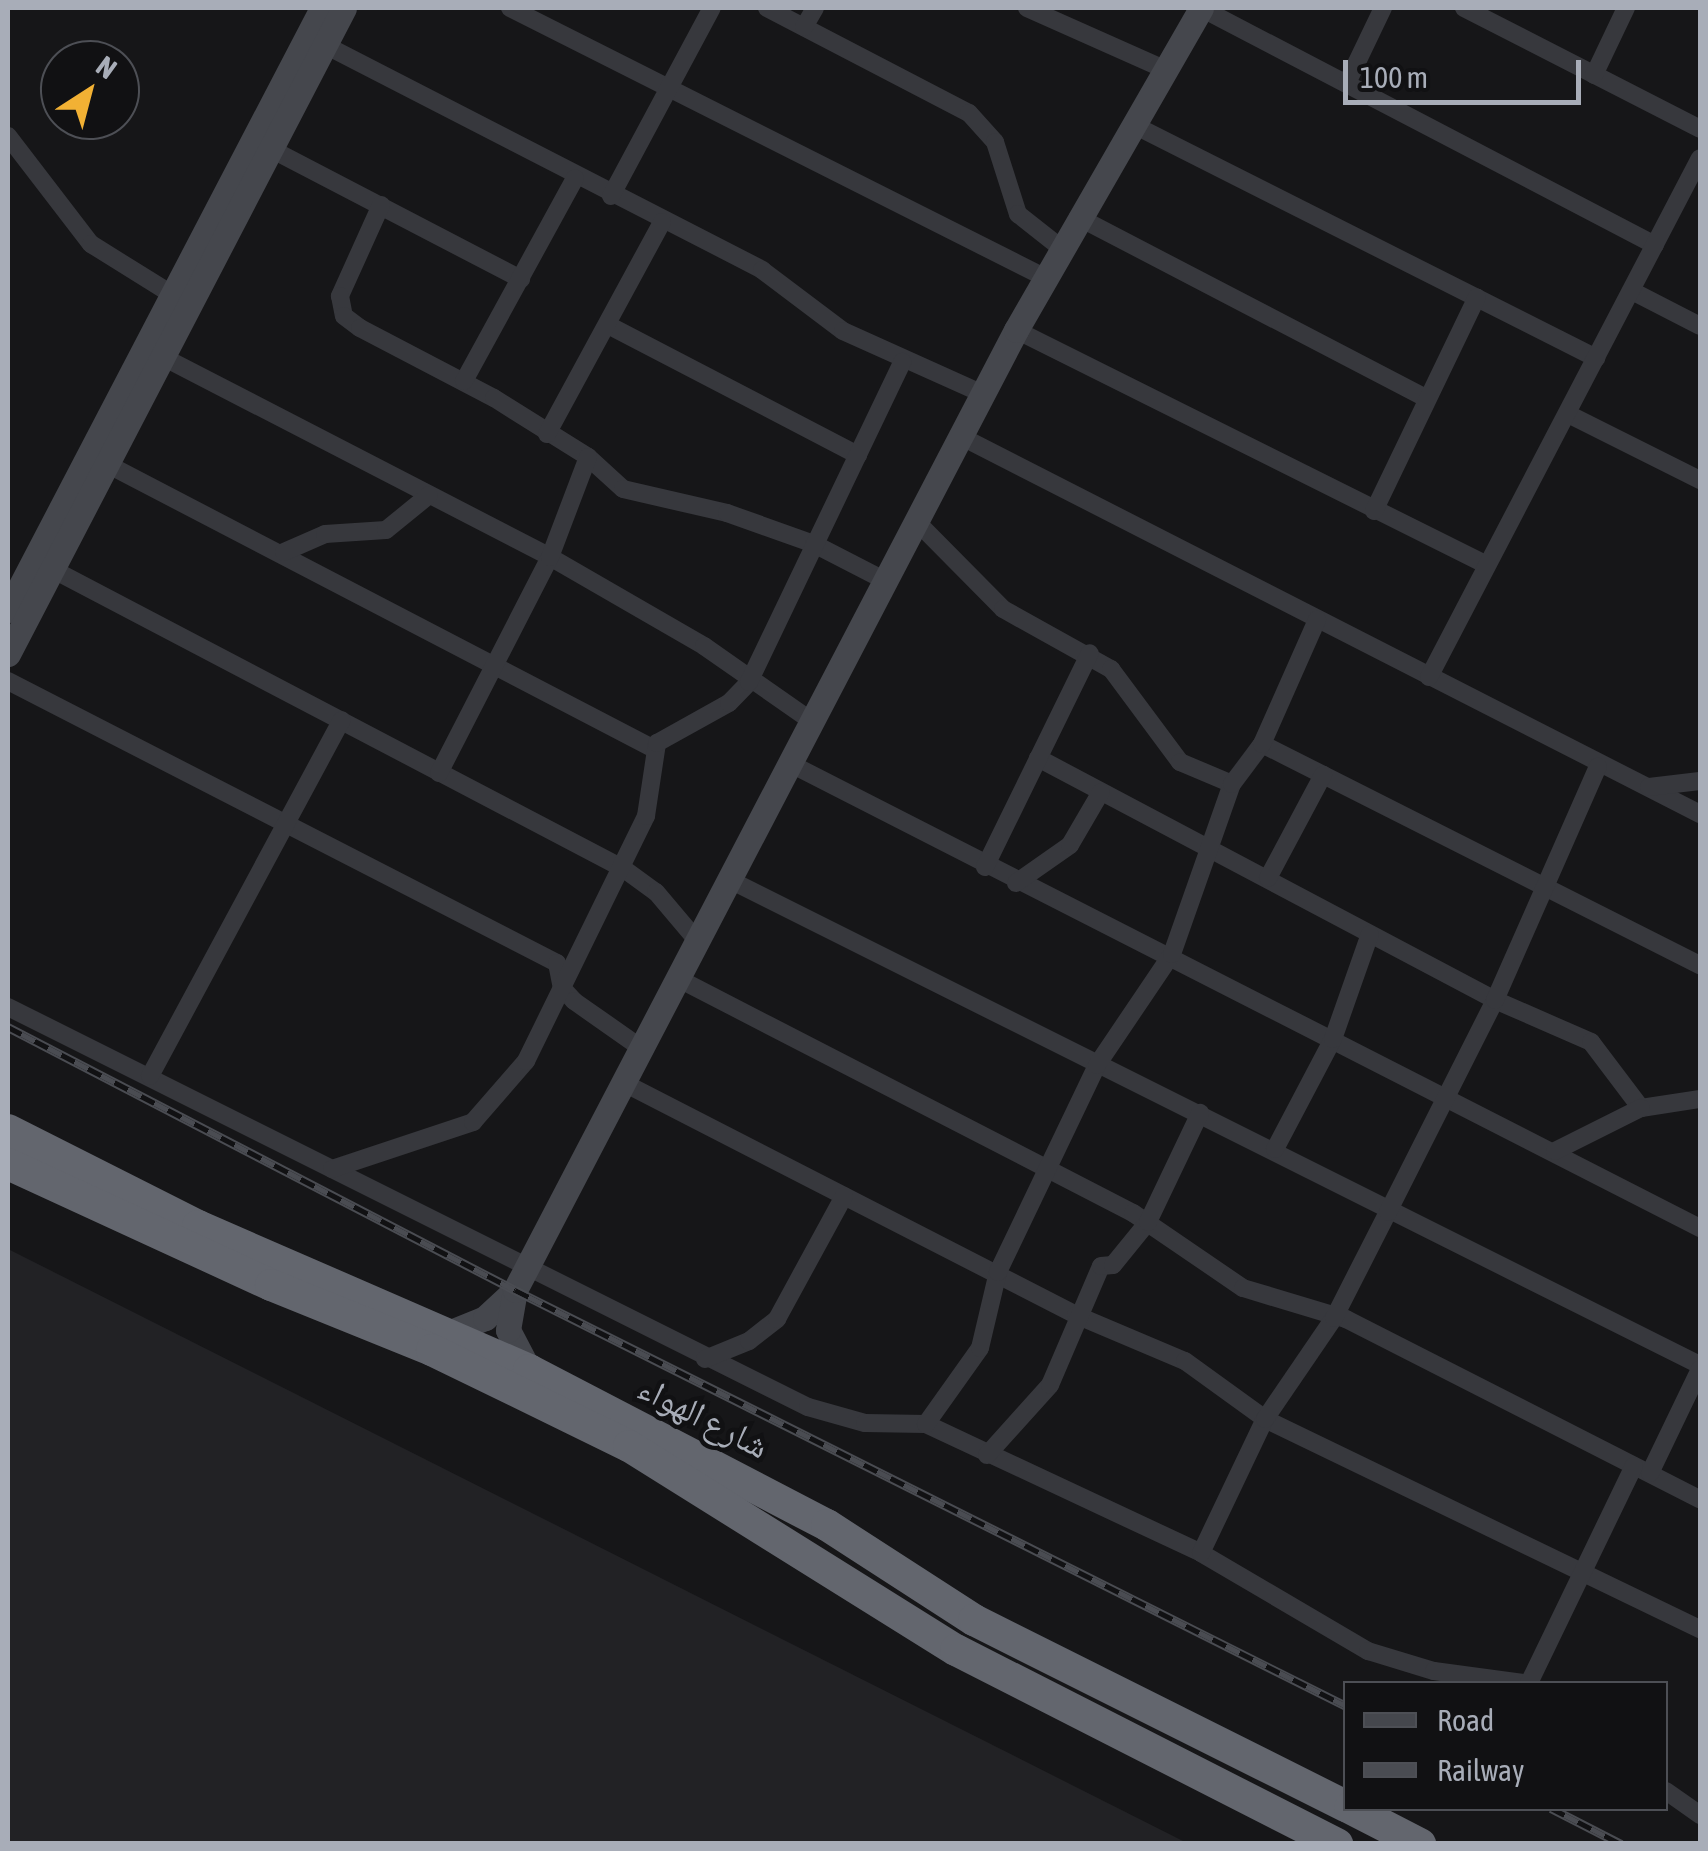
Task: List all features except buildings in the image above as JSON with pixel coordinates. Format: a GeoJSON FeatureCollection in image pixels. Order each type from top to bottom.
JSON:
{"type":"FeatureCollection","features":[{"type":"Feature","properties":{"kind":"highway","name":"شارع الهواء"},"geometry":{"type":"LineString","coordinates":[[8,1130],[198,1226],[529,1370],[827,1525],[974,1620],[1343,1804]]}},
{"type":"Feature","properties":{"kind":"highway","name":"شارع الهواء"},"geometry":{"type":"LineString","coordinates":[[8,1164],[270,1285],[432,1350],[629,1446],[956,1650],[1337,1844]]}},
{"type":"Feature","properties":{"kind":"highway","name":"شارع الهواء"},"geometry":{"type":"LineString","coordinates":[[1356,1811],[1420,1844]]}},
{"type":"Feature","properties":{"kind":"street"},"geometry":{"type":"LineString","coordinates":[[8,610],[322,8]]}},
{"type":"Feature","properties":{"kind":"street"},"geometry":{"type":"LineString","coordinates":[[8,654],[344,8]]}},
{"type":"Feature","properties":{"kind":"street"},"geometry":{"type":"LineString","coordinates":[[510,8],[1044,277]]}},
{"type":"Feature","properties":{"kind":"street"},"geometry":{"type":"LineString","coordinates":[[611,196],[712,8]]}},
{"type":"Feature","properties":{"kind":"street"},"geometry":{"type":"LineString","coordinates":[[767,8],[969,113],[996,142],[1018,214],[1060,248]]}},
{"type":"Feature","properties":{"kind":"street"},"geometry":{"type":"LineString","coordinates":[[804,27],[815,8]]}},
{"type":"Feature","properties":{"kind":"street"},"geometry":{"type":"LineString","coordinates":[[1027,8],[1164,69]]}},
{"type":"Feature","properties":{"kind":"street"},"geometry":{"type":"LineString","coordinates":[[1063,26],[1074,8]]}},
{"type":"Feature","properties":{"kind":"street"},"geometry":{"type":"LineString","coordinates":[[529,1370],[508,1330],[522,1280],[1044,277],[1201,8],[1655,245]]}},
{"type":"Feature","properties":{"kind":"street"},"geometry":{"type":"LineString","coordinates":[[1346,83],[1383,8]]}},
{"type":"Feature","properties":{"kind":"street"},"geometry":{"type":"LineString","coordinates":[[1464,8],[1700,129]]}},
{"type":"Feature","properties":{"kind":"street"},"geometry":{"type":"LineString","coordinates":[[1594,75],[1626,8]]}},
{"type":"Feature","properties":{"kind":"street"},"geometry":{"type":"LineString","coordinates":[[325,45],[575,178],[762,270],[820,316],[902,362],[983,394]]}},
{"type":"Feature","properties":{"kind":"street"},"geometry":{"type":"LineString","coordinates":[[1132,124],[1596,358]]}},
{"type":"Feature","properties":{"kind":"street"},"geometry":{"type":"LineString","coordinates":[[8,136],[91,244],[173,295]]}},
{"type":"Feature","properties":{"kind":"street"},"geometry":{"type":"LineString","coordinates":[[271,149],[520,280]]}},
{"type":"Feature","properties":{"kind":"street"},"geometry":{"type":"LineString","coordinates":[[1430,678],[1700,158]]}},
{"type":"Feature","properties":{"kind":"street"},"geometry":{"type":"LineString","coordinates":[[464,382],[575,178]]}},
{"type":"Feature","properties":{"kind":"street"},"geometry":{"type":"LineString","coordinates":[[380,204],[340,296],[344,316],[588,457],[640,496],[695,504],[814,544],[888,582]]}},
{"type":"Feature","properties":{"kind":"street"},"geometry":{"type":"LineString","coordinates":[[1078,217],[1426,398]]}},
{"type":"Feature","properties":{"kind":"street"},"geometry":{"type":"LineString","coordinates":[[548,434],[662,222]]}},
{"type":"Feature","properties":{"kind":"street"},"geometry":{"type":"LineString","coordinates":[[1632,291],[1700,326]]}},
{"type":"Feature","properties":{"kind":"street"},"geometry":{"type":"LineString","coordinates":[[1374,511],[1477,298]]}},
{"type":"Feature","properties":{"kind":"street"},"geometry":{"type":"LineString","coordinates":[[608,325],[858,455]]}},
{"type":"Feature","properties":{"kind":"street"},"geometry":{"type":"LineString","coordinates":[[1016,330],[1487,565]]}},
{"type":"Feature","properties":{"kind":"street"},"geometry":{"type":"LineString","coordinates":[[163,357],[550,557],[704,646],[748,682],[814,722]]}},
{"type":"Feature","properties":{"kind":"street"},"geometry":{"type":"LineString","coordinates":[[654,749],[729,703],[748,682],[902,362]]}},
{"type":"Feature","properties":{"kind":"street"},"geometry":{"type":"LineString","coordinates":[[1568,414],[1700,480]]}},
{"type":"Feature","properties":{"kind":"street"},"geometry":{"type":"LineString","coordinates":[[962,438],[1598,767],[1700,814]]}},
{"type":"Feature","properties":{"kind":"street"},"geometry":{"type":"LineString","coordinates":[[439,773],[550,557],[588,457]]}},
{"type":"Feature","properties":{"kind":"street"},"geometry":{"type":"LineString","coordinates":[[107,464],[284,552],[654,749]]}},
{"type":"Feature","properties":{"kind":"street"},"geometry":{"type":"LineString","coordinates":[[284,552],[325,534],[386,530],[428,495]]}},
{"type":"Feature","properties":{"kind":"street"},"geometry":{"type":"LineString","coordinates":[[918,523],[1003,609],[1090,653],[1110,670],[1168,751],[1232,784]]}},
{"type":"Feature","properties":{"kind":"street"},"geometry":{"type":"LineString","coordinates":[[52,568],[624,869],[656,892],[700,944]]}},
{"type":"Feature","properties":{"kind":"street"},"geometry":{"type":"LineString","coordinates":[[926,1424],[980,1348],[998,1272],[1097,1064],[1172,954],[1232,784],[1262,744],[1317,620]]}},
{"type":"Feature","properties":{"kind":"street"},"geometry":{"type":"LineString","coordinates":[[985,867],[1090,653]]}},
{"type":"Feature","properties":{"kind":"street"},"geometry":{"type":"LineString","coordinates":[[8,681],[557,963],[562,988],[586,1012],[644,1050]]}},
{"type":"Feature","properties":{"kind":"street"},"geometry":{"type":"LineString","coordinates":[[150,1076],[342,720]]}},
{"type":"Feature","properties":{"kind":"street"},"geometry":{"type":"LineString","coordinates":[[1262,744],[1700,965]]}},
{"type":"Feature","properties":{"kind":"street"},"geometry":{"type":"LineString","coordinates":[[332,1170],[473,1122],[526,1061],[624,869],[646,816],[654,749]]}},
{"type":"Feature","properties":{"kind":"street"},"geometry":{"type":"LineString","coordinates":[[1038,758],[1495,1000],[1591,1042],[1642,1108]]}},
{"type":"Feature","properties":{"kind":"street"},"geometry":{"type":"LineString","coordinates":[[791,764],[1016,883],[1172,954],[1700,1228]]}},
{"type":"Feature","properties":{"kind":"street"},"geometry":{"type":"LineString","coordinates":[[1201,1553],[1265,1419],[1334,1318],[1388,1212],[1495,1000],[1542,886],[1598,767]]}},
{"type":"Feature","properties":{"kind":"street"},"geometry":{"type":"LineString","coordinates":[[1268,878],[1322,775]]}},
{"type":"Feature","properties":{"kind":"street"},"geometry":{"type":"LineString","coordinates":[[1648,787],[1700,782]]}},
{"type":"Feature","properties":{"kind":"street"},"geometry":{"type":"LineString","coordinates":[[1016,883],[1070,845],[1101,792]]}},
{"type":"Feature","properties":{"kind":"street"},"geometry":{"type":"LineString","coordinates":[[732,881],[1275,1149],[1388,1212],[1700,1367],[1580,1573],[1531,1681]]}},
{"type":"Feature","properties":{"kind":"street"},"geometry":{"type":"LineString","coordinates":[[1275,1149],[1332,1040],[1370,934]]}},
{"type":"Feature","properties":{"kind":"street"},"geometry":{"type":"LineString","coordinates":[[681,980],[1148,1222],[1243,1288],[1304,1302],[1409,1350],[1700,1499]]}},
{"type":"Feature","properties":{"kind":"street"},"geometry":{"type":"LineString","coordinates":[[8,1007],[332,1170],[522,1280],[839,1418],[926,1424],[1201,1553],[1368,1651],[1418,1667],[1516,1681]]}},
{"type":"Feature","properties":{"kind":"street"},"geometry":{"type":"LineString","coordinates":[[626,1084],[1076,1315],[1185,1361],[1265,1419],[1700,1629]]}},
{"type":"Feature","properties":{"kind":"street"},"geometry":{"type":"LineString","coordinates":[[1554,1151],[1642,1108],[1700,1099]]}},
{"type":"Feature","properties":{"kind":"street"},"geometry":{"type":"LineString","coordinates":[[987,1454],[1050,1385],[1076,1315],[1101,1266],[1113,1264],[1148,1222],[1200,1113]]}},
{"type":"Feature","properties":{"kind":"street"},"geometry":{"type":"LineString","coordinates":[[705,1359],[750,1342],[776,1319],[844,1196]]}},
{"type":"Feature","properties":{"kind":"street"},"geometry":{"type":"LineString","coordinates":[[448,1333],[485,1318],[522,1280]]}},
{"type":"Feature","properties":{"kind":"street"},"geometry":{"type":"LineString","coordinates":[[1668,1792],[1700,1816]]}},
{"type":"Feature","properties":{"kind":"shaded area"},"geometry":{"type":"Polygon","coordinates":[[[8,1249],[1187,1843],[8,1843],[8,1249]]]}},
{"type":"Feature","properties":{"kind":"railway"},"geometry":{"type":"LineString","coordinates":[[8,1027],[515,1290],[1343,1704]]}},
{"type":"Feature","properties":{"kind":"railway"},"geometry":{"type":"LineString","coordinates":[[1557,1811],[1621,1844]]}}]}
